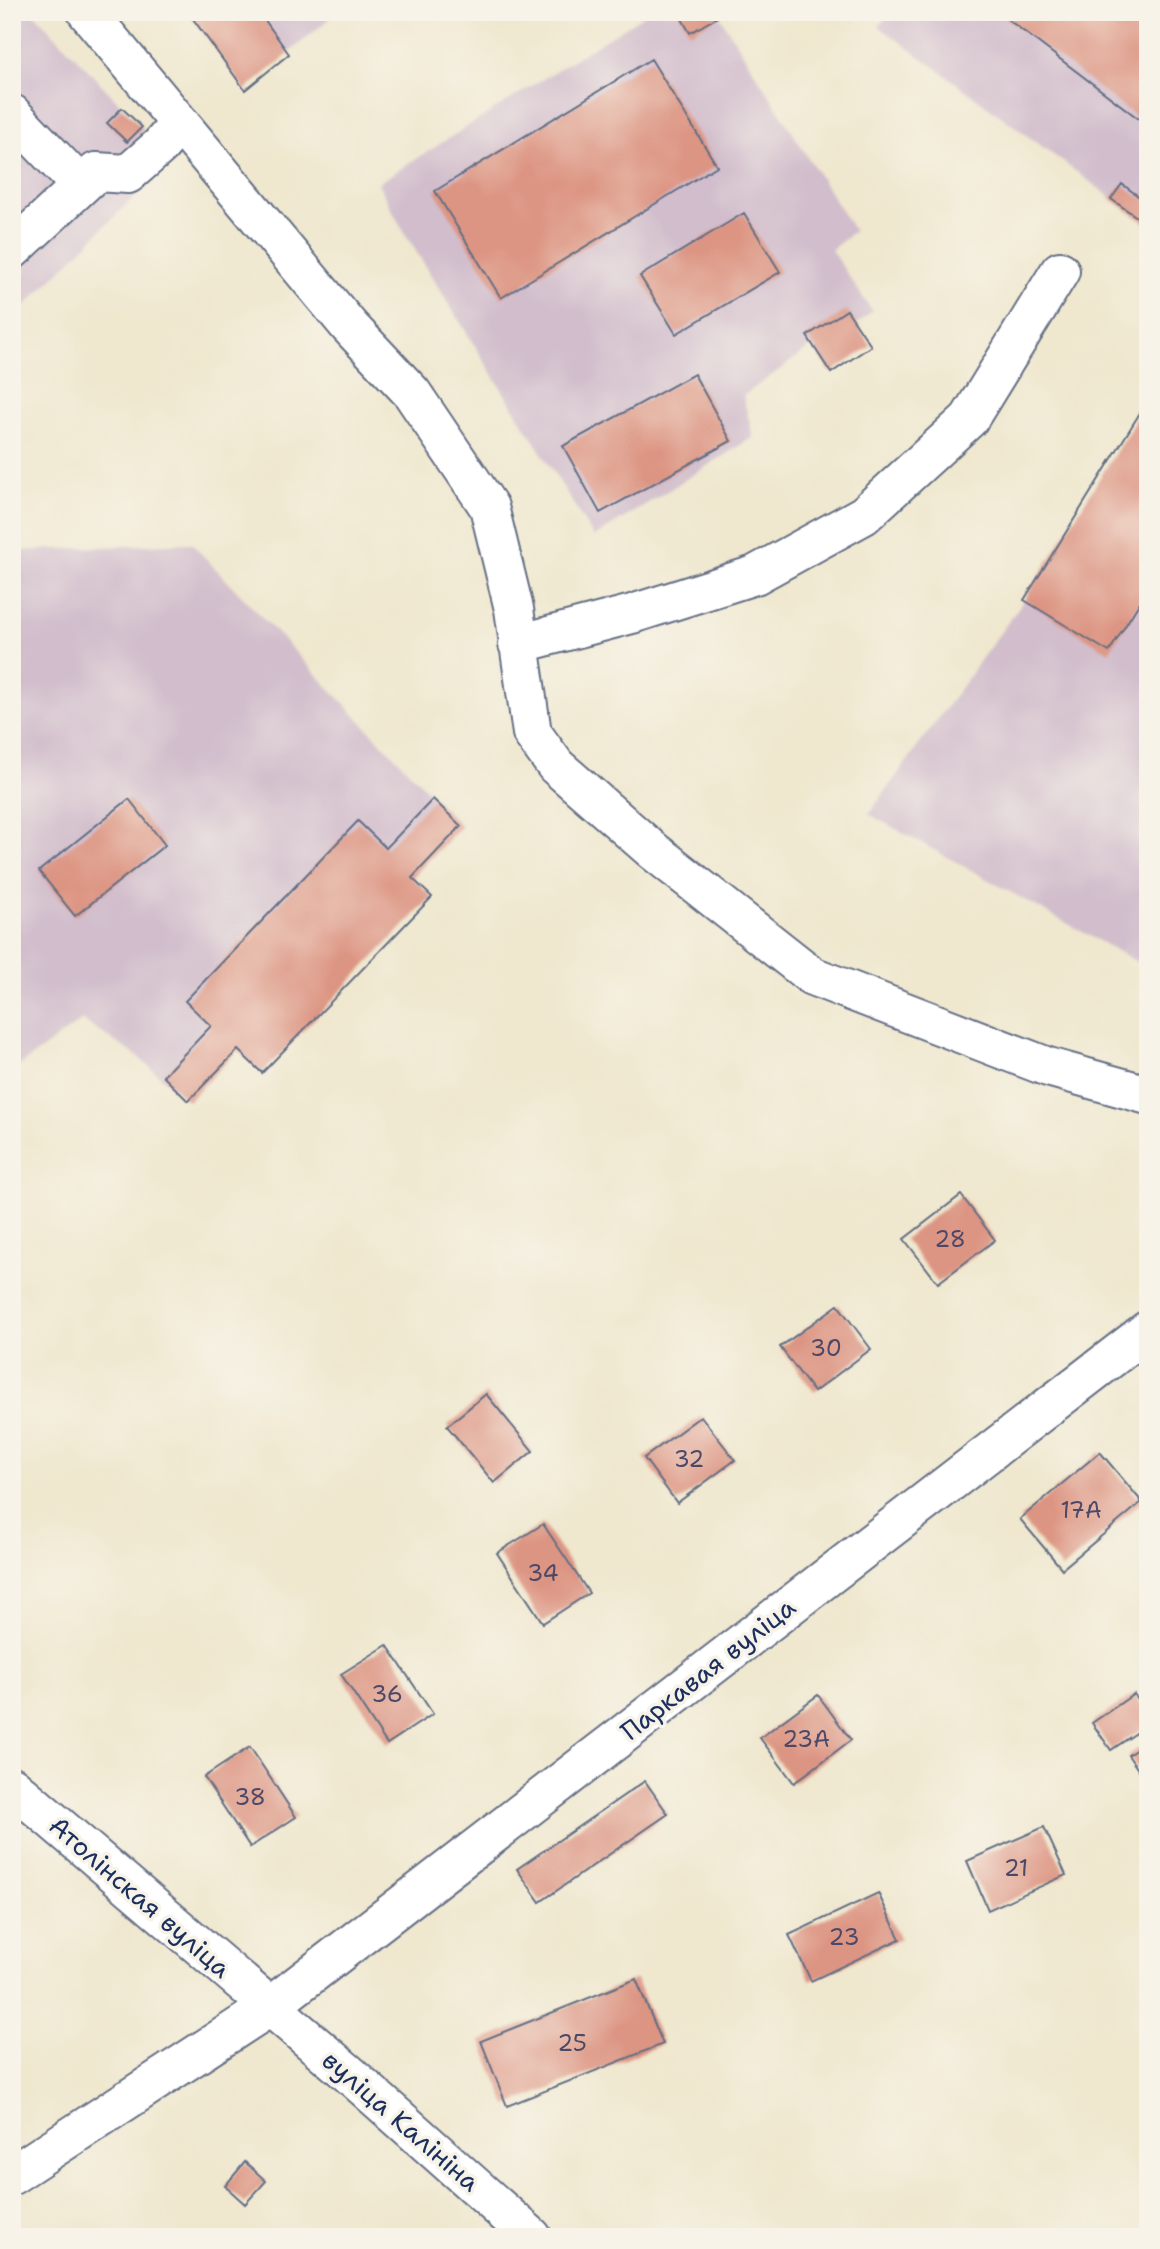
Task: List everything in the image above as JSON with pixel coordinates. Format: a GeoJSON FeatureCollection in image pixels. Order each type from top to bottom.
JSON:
{"type":"FeatureCollection","features":[{"type":"Feature","properties":{"kind":"street"},"geometry":{"type":"LineString","coordinates":[[87,12],[178,125],[349,326],[412,393],[448,442],[489,507],[507,572],[532,733],[556,766],[651,849],[812,976],[1048,1067],[1148,1095]]}},
{"type":"Feature","properties":{"kind":"street"},"geometry":{"type":"LineString","coordinates":[[12,114],[81,186]]}},
{"type":"Feature","properties":{"kind":"street"},"geometry":{"type":"LineString","coordinates":[[12,250],[96,172],[128,174],[178,125]]}},
{"type":"Feature","properties":{"kind":"street"},"geometry":{"type":"LineString","coordinates":[[518,644],[632,614],[755,575],[864,515],[969,419],[1060,271]]}},
{"type":"Feature","properties":{"kind":"street","name":"Паркавая вуліца"},"geometry":{"type":"LineString","coordinates":[[12,2175],[268,2008],[1148,1330]]}},
{"type":"Feature","properties":{"kind":"street","name":"Атолінская вуліца"},"geometry":{"type":"LineString","coordinates":[[12,1786],[268,2008]]}},
{"type":"Feature","properties":{"kind":"street","name":"вуліца Калініна"},"geometry":{"type":"LineString","coordinates":[[268,2008],[348,2073],[532,2237]]}},
{"type":"Feature","properties":{"kind":"shaded area"},"geometry":{"type":"Polygon","coordinates":[[[12,12],[33,12],[172,159],[12,319],[12,12]]]}},
{"type":"Feature","properties":{"kind":"shaded area"},"geometry":{"type":"Polygon","coordinates":[[[188,12],[337,12],[245,90],[188,12]]]}},
{"type":"Feature","properties":{"kind":"shaded area"},"geometry":{"type":"Polygon","coordinates":[[[649,12],[717,12],[854,231],[831,250],[872,311],[857,324],[871,346],[831,373],[812,346],[743,396],[753,437],[594,537],[401,227],[378,183],[649,12]]]}},
{"type":"Feature","properties":{"kind":"shaded area"},"geometry":{"type":"Polygon","coordinates":[[[890,12],[1148,12],[1147,224],[879,26],[890,12]]]}},
{"type":"Feature","properties":{"kind":"shaded area"},"geometry":{"type":"Polygon","coordinates":[[[1148,400],[1148,968],[869,814],[1024,600],[1148,400]]]}},
{"type":"Feature","properties":{"kind":"shaded area"},"geometry":{"type":"Polygon","coordinates":[[[191,543],[461,826],[412,877],[432,897],[262,1073],[238,1050],[188,1101],[137,1056],[82,1020],[12,1071],[12,551],[191,543]]]}},
{"type":"Feature","properties":{"kind":"building"},"geometry":{"type":"Polygon","coordinates":[[[188,12],[259,12],[289,54],[245,90],[188,12]]]}},
{"type":"Feature","properties":{"kind":"building"},"geometry":{"type":"Polygon","coordinates":[[[678,12],[717,12],[719,16],[690,33],[678,12]]]}},
{"type":"Feature","properties":{"kind":"building"},"geometry":{"type":"Polygon","coordinates":[[[998,12],[1148,12],[1148,119],[1143,122],[998,12]]]}},
{"type":"Feature","properties":{"kind":"building"},"geometry":{"type":"Polygon","coordinates":[[[651,59],[717,166],[501,298],[435,191],[651,59]]]}},
{"type":"Feature","properties":{"kind":"building"},"geometry":{"type":"Polygon","coordinates":[[[122,108],[142,127],[127,142],[107,123],[122,108]]]}},
{"type":"Feature","properties":{"kind":"building"},"geometry":{"type":"Polygon","coordinates":[[[1122,184],[1141,198],[1148,189],[1147,224],[1111,199],[1122,184]]]}},
{"type":"Feature","properties":{"kind":"building"},"geometry":{"type":"Polygon","coordinates":[[[744,213],[780,272],[676,334],[640,276],[744,213]]]}},
{"type":"Feature","properties":{"kind":"building"},"geometry":{"type":"Polygon","coordinates":[[[847,310],[871,346],[831,373],[807,336],[847,310]]]}},
{"type":"Feature","properties":{"kind":"building"},"geometry":{"type":"Polygon","coordinates":[[[694,374],[731,441],[600,513],[563,446],[694,374]]]}},
{"type":"Feature","properties":{"kind":"building"},"geometry":{"type":"Polygon","coordinates":[[[1148,400],[1148,589],[1109,652],[1024,600],[1148,400]]]}},
{"type":"Feature","properties":{"kind":"building"},"geometry":{"type":"Polygon","coordinates":[[[129,799],[165,845],[75,916],[39,871],[129,799]]]}},
{"type":"Feature","properties":{"kind":"building"},"geometry":{"type":"Polygon","coordinates":[[[433,799],[461,826],[412,878],[432,897],[262,1073],[238,1050],[188,1101],[163,1076],[211,1026],[185,1001],[358,821],[386,848],[433,799]]]}},
{"type":"Feature","properties":{"kind":"building"},"geometry":{"type":"Polygon","coordinates":[[[961,1195],[995,1240],[938,1283],[904,1239],[961,1195]]]}},
{"type":"Feature","properties":{"kind":"building"},"geometry":{"type":"Polygon","coordinates":[[[838,1305],[871,1349],[814,1392],[780,1347],[838,1305]]]}},
{"type":"Feature","properties":{"kind":"building"},"geometry":{"type":"Polygon","coordinates":[[[486,1394],[533,1451],[494,1483],[447,1426],[486,1394]]]}},
{"type":"Feature","properties":{"kind":"building"},"geometry":{"type":"Polygon","coordinates":[[[701,1416],[735,1460],[677,1503],[644,1458],[701,1416]]]}},
{"type":"Feature","properties":{"kind":"building"},"geometry":{"type":"Polygon","coordinates":[[[1100,1452],[1142,1502],[1062,1569],[1020,1519],[1100,1452]]]}},
{"type":"Feature","properties":{"kind":"building"},"geometry":{"type":"Polygon","coordinates":[[[543,1524],[589,1593],[543,1623],[497,1553],[543,1524]]]}},
{"type":"Feature","properties":{"kind":"building"},"geometry":{"type":"Polygon","coordinates":[[[387,1645],[433,1714],[387,1744],[341,1674],[387,1645]]]}},
{"type":"Feature","properties":{"kind":"building"},"geometry":{"type":"Polygon","coordinates":[[[1134,1694],[1148,1715],[1148,1725],[1111,1750],[1092,1723],[1134,1694]]]}},
{"type":"Feature","properties":{"kind":"building"},"geometry":{"type":"Polygon","coordinates":[[[818,1695],[851,1740],[794,1783],[760,1738],[818,1695]]]}},
{"type":"Feature","properties":{"kind":"building"},"geometry":{"type":"Polygon","coordinates":[[[1148,1742],[1148,1784],[1128,1755],[1148,1742]]]}},
{"type":"Feature","properties":{"kind":"building"},"geometry":{"type":"Polygon","coordinates":[[[250,1747],[296,1817],[250,1847],[204,1777],[250,1747]]]}},
{"type":"Feature","properties":{"kind":"building"},"geometry":{"type":"Polygon","coordinates":[[[645,1781],[668,1814],[540,1902],[517,1869],[645,1781]]]}},
{"type":"Feature","properties":{"kind":"building"},"geometry":{"type":"Polygon","coordinates":[[[1044,1827],[1066,1875],[988,1910],[967,1861],[1044,1827]]]}},
{"type":"Feature","properties":{"kind":"building"},"geometry":{"type":"Polygon","coordinates":[[[878,1893],[900,1939],[811,1981],[789,1935],[878,1893]]]}},
{"type":"Feature","properties":{"kind":"building"},"geometry":{"type":"Polygon","coordinates":[[[636,1979],[663,2044],[507,2106],[481,2041],[636,1979]]]}},
{"type":"Feature","properties":{"kind":"building"},"geometry":{"type":"Polygon","coordinates":[[[245,2162],[266,2181],[245,2204],[225,2186],[245,2162]]]}}]}
